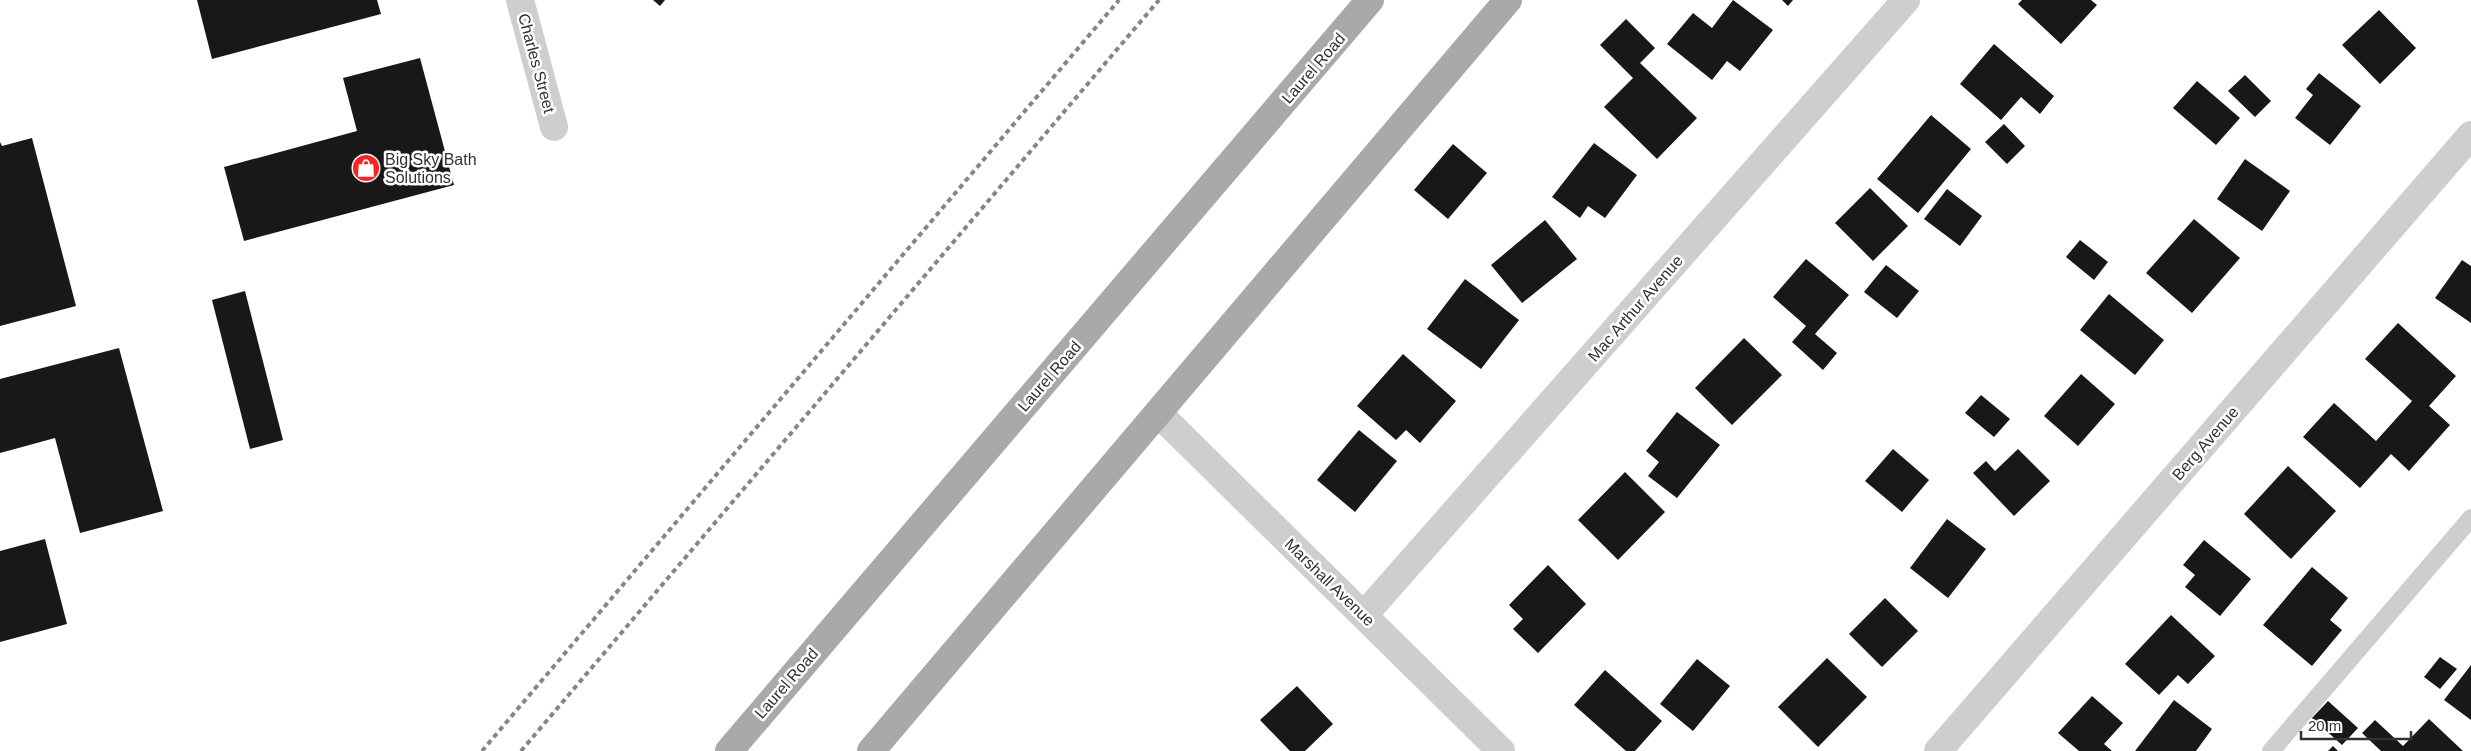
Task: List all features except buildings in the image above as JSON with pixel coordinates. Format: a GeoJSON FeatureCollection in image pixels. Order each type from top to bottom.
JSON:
{"type":"FeatureCollection","features":[{"type":"Feature","properties":{"kind":"main road","name":"Laurel Road"},"geometry":{"type":"LineString","coordinates":[[729,751],[1370,0]]}},
{"type":"Feature","properties":{"kind":"main road"},"geometry":{"type":"LineString","coordinates":[[871,751],[1508,0]]}},
{"type":"Feature","properties":{"kind":"street","name":"Charles Street"},"geometry":{"type":"LineString","coordinates":[[520,0],[554,127]]}},
{"type":"Feature","properties":{"kind":"street","name":"Mac Arthur Avenue"},"geometry":{"type":"LineString","coordinates":[[1364,615],[1906,0]]}},
{"type":"Feature","properties":{"kind":"street","name":"Berg Avenue"},"geometry":{"type":"LineString","coordinates":[[1938,751],[2471,135]]}},
{"type":"Feature","properties":{"kind":"street","name":"Marshall Avenue"},"geometry":{"type":"LineString","coordinates":[[1158,413],[1501,751]]}},
{"type":"Feature","properties":{"kind":"lane"},"geometry":{"type":"LineString","coordinates":[[2271,751],[2471,518]]}},
{"type":"Feature","properties":{"kind":"railway"},"geometry":{"type":"LineString","coordinates":[[482,751],[1119,0]]}},
{"type":"Feature","properties":{"kind":"railway"},"geometry":{"type":"LineString","coordinates":[[521,751],[1159,0]]}},
{"type":"Feature","properties":{"kind":"place","name":"Big Sky Bath Solutions"},"geometry":{"type":"Point","coordinates":[366,168]}}]}
